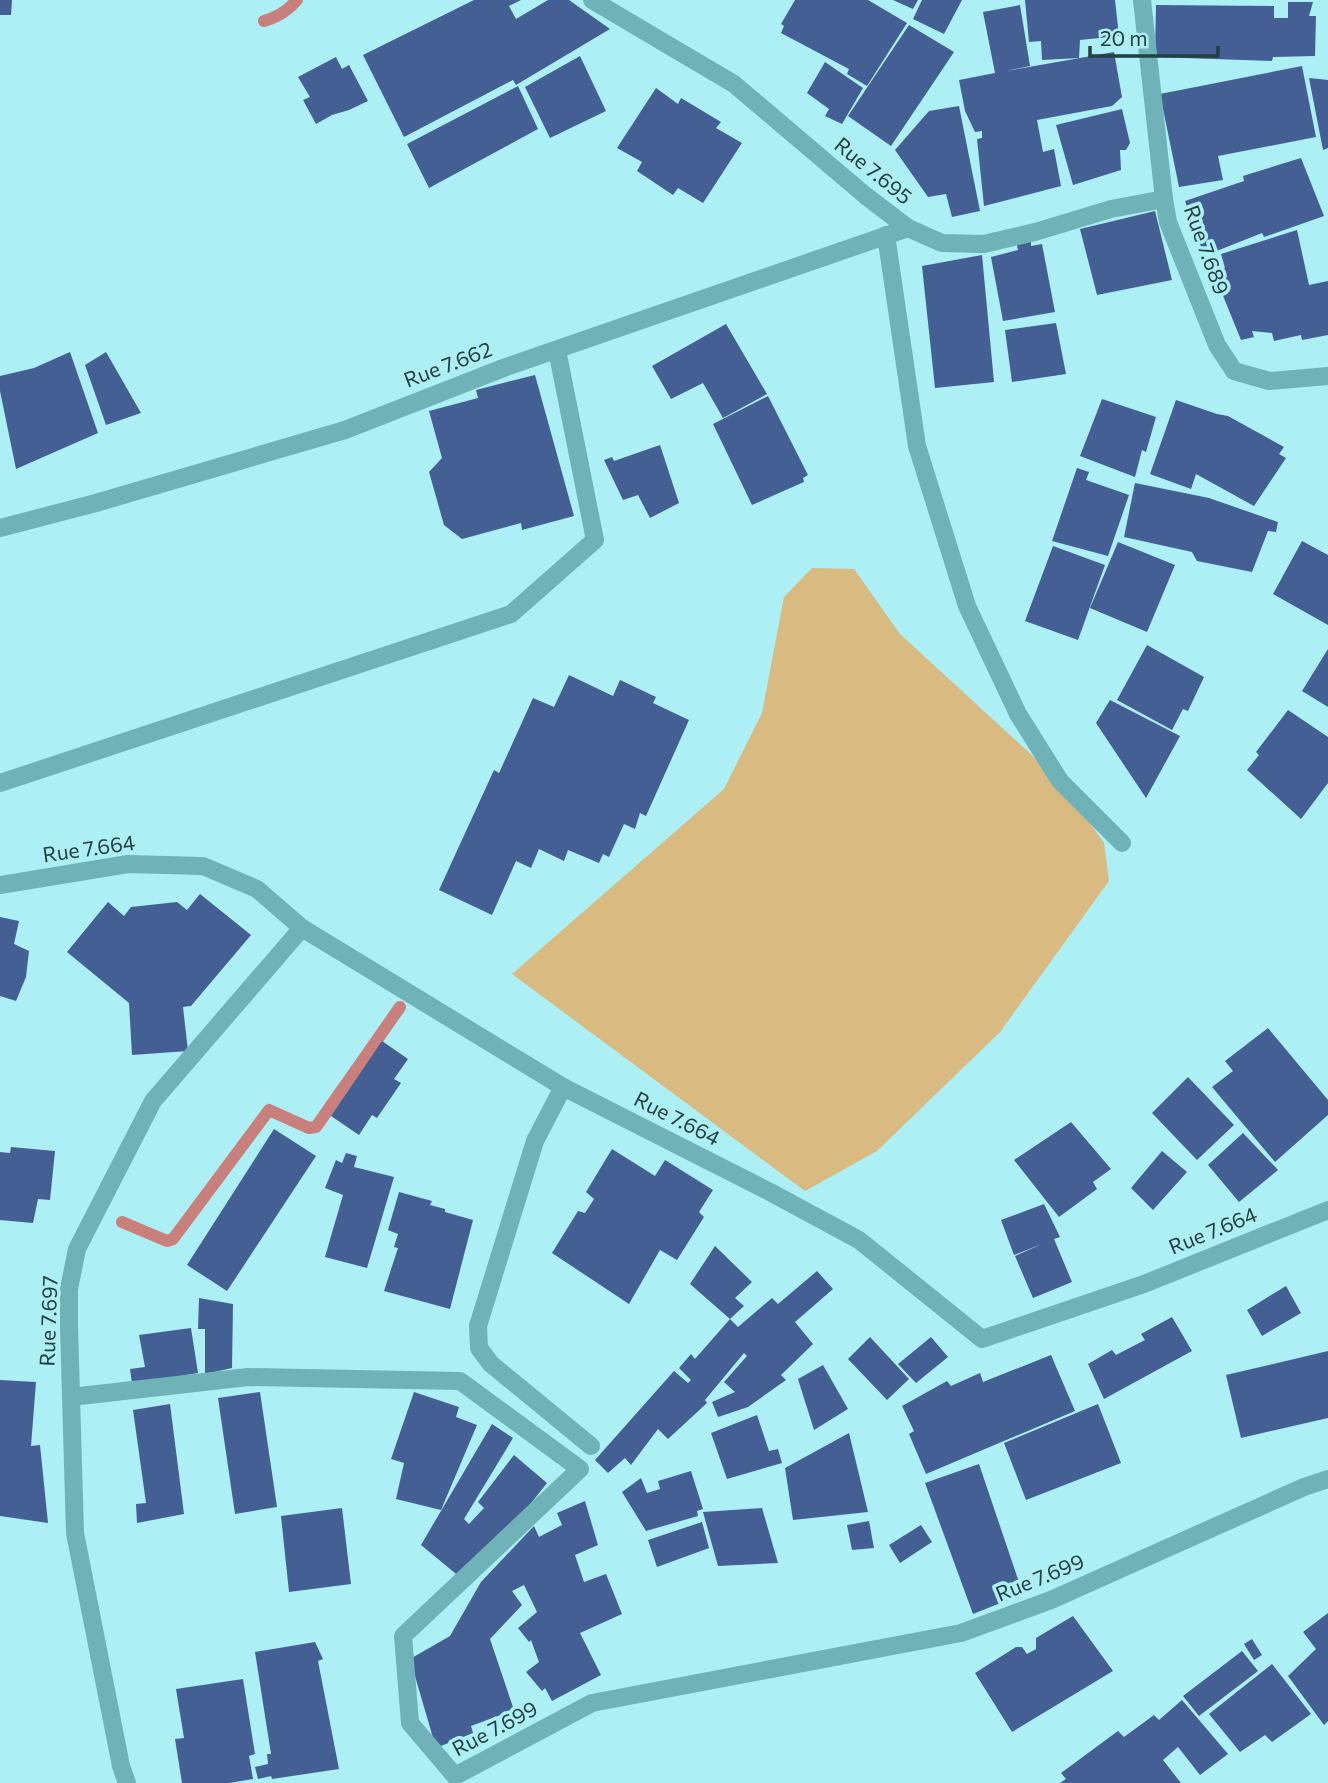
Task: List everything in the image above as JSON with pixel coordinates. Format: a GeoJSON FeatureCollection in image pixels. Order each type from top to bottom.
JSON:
{"type":"FeatureCollection","features":[{"type":"Feature","properties":{"kind":"street","name":"Rue 7.695"},"geometry":{"type":"LineString","coordinates":[[592,0],[734,84],[866,196],[908,228],[942,243],[984,244],[1111,209],[1164,199]]}},
{"type":"Feature","properties":{"kind":"street","name":"Rue 7.689"},"geometry":{"type":"LineString","coordinates":[[1142,0],[1168,222],[1217,345],[1234,371],[1269,381],[1328,376]]}},
{"type":"Feature","properties":{"kind":"street","name":"Rue 7.662"},"geometry":{"type":"LineString","coordinates":[[0,528],[96,503],[345,430],[506,367],[908,228]]}},
{"type":"Feature","properties":{"kind":"street"},"geometry":{"type":"LineString","coordinates":[[886,235],[917,446],[967,606],[1018,714],[1060,781],[1122,843]]}},
{"type":"Feature","properties":{"kind":"street"},"geometry":{"type":"LineString","coordinates":[[0,783],[510,614],[595,540],[557,350]]}},
{"type":"Feature","properties":{"kind":"street","name":"Rue 7.664"},"geometry":{"type":"LineString","coordinates":[[0,885],[128,864],[203,866],[257,889],[302,928],[563,1087],[859,1240],[982,1339],[1144,1284],[1328,1210]]}},
{"type":"Feature","properties":{"kind":"street","name":"Rue 7.697"},"geometry":{"type":"LineString","coordinates":[[127,1783],[121,1766],[75,1533],[69,1289],[77,1249],[153,1101],[302,928]]}},
{"type":"Feature","properties":{"kind":"street"},"geometry":{"type":"LineString","coordinates":[[563,1087],[535,1141],[478,1326],[479,1348],[491,1364],[591,1446]]}},
{"type":"Feature","properties":{"kind":"street","name":"Rue 7.699"},"geometry":{"type":"LineString","coordinates":[[71,1397],[248,1377],[460,1381],[580,1469],[403,1636],[410,1723],[455,1776],[592,1703],[961,1633],[1051,1600],[1304,1487],[1328,1479]]}},
{"type":"Feature","properties":{"kind":"shaded area"},"geometry":{"type":"Polygon","coordinates":[[[812,568],[854,569],[900,634],[1060,781],[1104,843],[1109,881],[1000,1032],[877,1151],[805,1191],[512,974],[724,789],[762,713],[784,597],[812,568]]]}},
{"type":"Feature","properties":{"kind":"building"},"geometry":{"type":"Polygon","coordinates":[[[0,0],[12,0],[11,15],[0,15],[0,0]]]}},
{"type":"Feature","properties":{"kind":"building"},"geometry":{"type":"Polygon","coordinates":[[[474,0],[521,0],[509,6],[516,19],[548,0],[569,0],[610,29],[516,85],[513,80],[404,137],[363,55],[474,0]]]}},
{"type":"Feature","properties":{"kind":"building"},"geometry":{"type":"Polygon","coordinates":[[[795,0],[868,0],[907,23],[867,86],[847,74],[849,69],[781,33],[784,26],[781,24],[795,0]]]}},
{"type":"Feature","properties":{"kind":"building"},"geometry":{"type":"Polygon","coordinates":[[[893,0],[918,0],[913,9],[893,0]]]}},
{"type":"Feature","properties":{"kind":"building"},"geometry":{"type":"Polygon","coordinates":[[[922,0],[962,0],[944,34],[913,19],[922,0]]]}},
{"type":"Feature","properties":{"kind":"building"},"geometry":{"type":"Polygon","coordinates":[[[1025,0],[1115,0],[1119,36],[1080,40],[1079,58],[1042,60],[1041,41],[1029,42],[1025,0]]]}},
{"type":"Feature","properties":{"kind":"building"},"geometry":{"type":"Polygon","coordinates":[[[1288,2],[1313,2],[1309,16],[1316,16],[1315,56],[1273,57],[1272,61],[1155,57],[1156,5],[1274,6],[1274,18],[1288,18],[1288,2]]]}},
{"type":"Feature","properties":{"kind":"building"},"geometry":{"type":"Polygon","coordinates":[[[1020,5],[1030,66],[1006,71],[1114,52],[1122,97],[1112,106],[1037,120],[1043,152],[1054,149],[1061,186],[984,206],[977,139],[982,138],[982,131],[975,132],[965,111],[959,80],[995,73],[983,12],[1020,5]]]}},
{"type":"Feature","properties":{"kind":"building"},"geometry":{"type":"Polygon","coordinates":[[[909,25],[954,52],[891,146],[848,116],[909,25]]]}},
{"type":"Feature","properties":{"kind":"building"},"geometry":{"type":"Polygon","coordinates":[[[580,56],[606,111],[550,138],[525,87],[580,56]]]}},
{"type":"Feature","properties":{"kind":"building"},"geometry":{"type":"Polygon","coordinates":[[[336,57],[342,69],[349,65],[368,101],[316,124],[303,100],[310,97],[298,77],[336,57]]]}},
{"type":"Feature","properties":{"kind":"building"},"geometry":{"type":"Polygon","coordinates":[[[825,62],[863,88],[842,124],[825,116],[829,109],[807,93],[825,62]]]}},
{"type":"Feature","properties":{"kind":"building"},"geometry":{"type":"Polygon","coordinates":[[[1302,66],[1316,137],[1218,156],[1223,180],[1179,187],[1160,94],[1302,66]]]}},
{"type":"Feature","properties":{"kind":"building"},"geometry":{"type":"Polygon","coordinates":[[[1309,78],[1328,80],[1328,148],[1323,150],[1309,78]]]}},
{"type":"Feature","properties":{"kind":"building"},"geometry":{"type":"Polygon","coordinates":[[[518,86],[538,129],[429,188],[407,144],[518,86]]]}},
{"type":"Feature","properties":{"kind":"building"},"geometry":{"type":"Polygon","coordinates":[[[656,88],[678,104],[681,98],[721,122],[716,128],[742,143],[703,203],[678,188],[673,195],[637,171],[642,162],[617,148],[656,88]]]}},
{"type":"Feature","properties":{"kind":"building"},"geometry":{"type":"Polygon","coordinates":[[[959,106],[980,211],[952,217],[946,194],[928,197],[895,150],[929,111],[959,106]]]}},
{"type":"Feature","properties":{"kind":"building"},"geometry":{"type":"Polygon","coordinates":[[[1122,109],[1130,143],[1126,150],[1120,150],[1121,170],[1073,185],[1056,125],[1122,109]]]}},
{"type":"Feature","properties":{"kind":"building"},"geometry":{"type":"Polygon","coordinates":[[[1301,158],[1324,216],[1264,237],[1262,233],[1204,256],[1185,201],[1244,181],[1243,176],[1301,158]]]}},
{"type":"Feature","properties":{"kind":"building"},"geometry":{"type":"Polygon","coordinates":[[[1155,211],[1172,280],[1097,295],[1080,229],[1155,211]]]}},
{"type":"Feature","properties":{"kind":"building"},"geometry":{"type":"Polygon","coordinates":[[[1297,230],[1309,285],[1328,281],[1328,335],[1302,340],[1301,335],[1274,341],[1272,333],[1252,331],[1254,337],[1241,340],[1213,271],[1225,268],[1221,254],[1297,230]]]}},
{"type":"Feature","properties":{"kind":"building"},"geometry":{"type":"Polygon","coordinates":[[[1031,239],[1031,246],[1042,244],[1055,312],[1003,321],[991,257],[1018,250],[1016,242],[1031,239]]]}},
{"type":"Feature","properties":{"kind":"building"},"geometry":{"type":"Polygon","coordinates":[[[982,255],[994,382],[935,388],[922,266],[982,255]]]}},
{"type":"Feature","properties":{"kind":"building"},"geometry":{"type":"Polygon","coordinates":[[[1056,323],[1066,374],[1012,382],[1005,330],[1056,323]]]}},
{"type":"Feature","properties":{"kind":"building"},"geometry":{"type":"Polygon","coordinates":[[[726,324],[767,394],[723,418],[703,383],[671,399],[652,366],[726,324]]]}},
{"type":"Feature","properties":{"kind":"building"},"geometry":{"type":"Polygon","coordinates":[[[70,352],[98,433],[16,469],[0,391],[0,376],[34,368],[70,352]]]}},
{"type":"Feature","properties":{"kind":"building"},"geometry":{"type":"Polygon","coordinates":[[[106,352],[141,413],[106,425],[85,365],[106,352]]]}},
{"type":"Feature","properties":{"kind":"building"},"geometry":{"type":"Polygon","coordinates":[[[535,375],[574,516],[522,530],[521,523],[462,539],[444,525],[429,472],[442,458],[429,411],[478,398],[476,390],[535,375]]]}},
{"type":"Feature","properties":{"kind":"building"},"geometry":{"type":"Polygon","coordinates":[[[768,396],[808,475],[803,478],[804,482],[752,505],[713,424],[768,396]]]}},
{"type":"Feature","properties":{"kind":"building"},"geometry":{"type":"Polygon","coordinates":[[[1102,399],[1156,417],[1146,452],[1142,450],[1135,477],[1080,456],[1102,399]]]}},
{"type":"Feature","properties":{"kind":"building"},"geometry":{"type":"Polygon","coordinates":[[[1176,400],[1228,416],[1284,447],[1279,454],[1286,458],[1254,506],[1196,474],[1191,489],[1150,474],[1176,400]]]}},
{"type":"Feature","properties":{"kind":"building"},"geometry":{"type":"Polygon","coordinates":[[[660,445],[679,503],[650,518],[638,495],[623,500],[604,460],[612,457],[614,461],[660,445]]]}},
{"type":"Feature","properties":{"kind":"building"},"geometry":{"type":"Polygon","coordinates":[[[1077,468],[1089,472],[1086,480],[1129,495],[1108,556],[1052,541],[1077,468]]]}},
{"type":"Feature","properties":{"kind":"building"},"geometry":{"type":"Polygon","coordinates":[[[1135,483],[1209,498],[1278,522],[1276,532],[1268,531],[1252,572],[1197,561],[1192,552],[1124,537],[1135,483]]]}},
{"type":"Feature","properties":{"kind":"building"},"geometry":{"type":"Polygon","coordinates":[[[1302,541],[1328,555],[1328,625],[1273,594],[1302,541]]]}},
{"type":"Feature","properties":{"kind":"building"},"geometry":{"type":"Polygon","coordinates":[[[1118,542],[1175,565],[1147,632],[1090,608],[1118,542]]]}},
{"type":"Feature","properties":{"kind":"building"},"geometry":{"type":"Polygon","coordinates":[[[1053,546],[1105,565],[1078,640],[1025,621],[1053,546]]]}},
{"type":"Feature","properties":{"kind":"building"},"geometry":{"type":"Polygon","coordinates":[[[1147,645],[1204,677],[1188,711],[1183,709],[1172,730],[1117,700],[1147,645]]]}},
{"type":"Feature","properties":{"kind":"building"},"geometry":{"type":"Polygon","coordinates":[[[1328,649],[1328,707],[1302,691],[1328,649]]]}},
{"type":"Feature","properties":{"kind":"building"},"geometry":{"type":"Polygon","coordinates":[[[569,675],[613,696],[620,680],[656,697],[653,703],[689,720],[646,816],[640,813],[635,829],[624,824],[609,857],[603,854],[599,863],[568,850],[564,861],[539,849],[531,868],[516,861],[492,915],[439,890],[494,770],[499,773],[533,698],[554,707],[569,675]]]}},
{"type":"Feature","properties":{"kind":"building"},"geometry":{"type":"Polygon","coordinates":[[[1110,700],[1180,736],[1146,798],[1096,723],[1110,700]]]}},
{"type":"Feature","properties":{"kind":"building"},"geometry":{"type":"Polygon","coordinates":[[[1288,710],[1328,737],[1328,783],[1301,819],[1247,770],[1259,755],[1256,752],[1288,710]]]}},
{"type":"Feature","properties":{"kind":"building"},"geometry":{"type":"Polygon","coordinates":[[[200,894],[251,935],[191,1006],[183,1007],[188,1051],[132,1055],[129,1003],[67,952],[108,902],[124,916],[131,907],[177,902],[187,910],[200,894]]]}},
{"type":"Feature","properties":{"kind":"building"},"geometry":{"type":"Polygon","coordinates":[[[0,917],[19,921],[14,944],[29,951],[26,977],[16,1001],[0,996],[0,917]]]}},
{"type":"Feature","properties":{"kind":"building"},"geometry":{"type":"Polygon","coordinates":[[[1268,1028],[1328,1100],[1328,1115],[1275,1162],[1212,1087],[1233,1071],[1225,1061],[1268,1028]]]}},
{"type":"Feature","properties":{"kind":"building"},"geometry":{"type":"Polygon","coordinates":[[[382,1041],[408,1059],[394,1079],[401,1083],[377,1118],[372,1115],[359,1135],[331,1116],[382,1041]]]}},
{"type":"Feature","properties":{"kind":"building"},"geometry":{"type":"Polygon","coordinates":[[[1188,1077],[1234,1125],[1197,1160],[1152,1113],[1188,1077]]]}},
{"type":"Feature","properties":{"kind":"building"},"geometry":{"type":"Polygon","coordinates":[[[1071,1122],[1111,1169],[1093,1182],[1097,1189],[1059,1217],[1014,1160],[1071,1122]]]}},
{"type":"Feature","properties":{"kind":"building"},"geometry":{"type":"Polygon","coordinates":[[[274,1129],[316,1156],[227,1291],[187,1265],[274,1129]]]}},
{"type":"Feature","properties":{"kind":"building"},"geometry":{"type":"Polygon","coordinates":[[[1243,1133],[1278,1170],[1239,1202],[1208,1165],[1243,1133]]]}},
{"type":"Feature","properties":{"kind":"building"},"geometry":{"type":"Polygon","coordinates":[[[11,1147],[55,1151],[50,1200],[38,1199],[33,1223],[0,1220],[0,1152],[10,1153],[11,1147]]]}},
{"type":"Feature","properties":{"kind":"building"},"geometry":{"type":"Polygon","coordinates":[[[612,1149],[655,1176],[665,1160],[713,1190],[699,1212],[704,1217],[677,1260],[660,1250],[629,1304],[552,1253],[578,1211],[585,1213],[594,1199],[586,1192],[612,1149]]]}},
{"type":"Feature","properties":{"kind":"building"},"geometry":{"type":"Polygon","coordinates":[[[1162,1151],[1187,1172],[1153,1210],[1131,1188],[1162,1151]]]}},
{"type":"Feature","properties":{"kind":"building"},"geometry":{"type":"Polygon","coordinates":[[[346,1153],[357,1156],[354,1167],[394,1177],[367,1268],[325,1257],[343,1195],[325,1188],[336,1160],[342,1163],[346,1153]]]}},
{"type":"Feature","properties":{"kind":"building"},"geometry":{"type":"Polygon","coordinates":[[[399,1192],[432,1201],[430,1205],[445,1209],[445,1212],[473,1220],[450,1309],[384,1291],[398,1248],[394,1247],[398,1234],[388,1230],[399,1192]]]}},
{"type":"Feature","properties":{"kind":"building"},"geometry":{"type":"Polygon","coordinates":[[[1044,1204],[1060,1237],[1054,1239],[1072,1282],[1033,1298],[1015,1256],[1042,1244],[1014,1255],[1001,1220],[1044,1204]]]}},
{"type":"Feature","properties":{"kind":"building"},"geometry":{"type":"Polygon","coordinates":[[[715,1246],[752,1282],[735,1298],[744,1306],[730,1319],[690,1284],[715,1246]]]}},
{"type":"Feature","properties":{"kind":"building"},"geometry":{"type":"Polygon","coordinates":[[[817,1271],[833,1289],[795,1322],[813,1344],[781,1375],[786,1380],[748,1407],[718,1417],[712,1402],[735,1392],[724,1382],[747,1356],[744,1353],[705,1400],[707,1403],[668,1439],[658,1429],[631,1465],[625,1458],[608,1473],[595,1460],[674,1371],[688,1383],[691,1380],[679,1368],[691,1354],[695,1359],[730,1319],[738,1327],[772,1298],[778,1304],[817,1271]]]}},
{"type":"Feature","properties":{"kind":"building"},"geometry":{"type":"Polygon","coordinates":[[[1286,1286],[1301,1313],[1262,1336],[1247,1310],[1286,1286]]]}},
{"type":"Feature","properties":{"kind":"building"},"geometry":{"type":"Polygon","coordinates":[[[199,1298],[233,1304],[232,1368],[205,1374],[205,1329],[198,1329],[199,1298]]]}},
{"type":"Feature","properties":{"kind":"building"},"geometry":{"type":"Polygon","coordinates":[[[1172,1317],[1192,1351],[1104,1399],[1088,1364],[1112,1350],[1116,1355],[1145,1340],[1141,1334],[1172,1317]]]}},
{"type":"Feature","properties":{"kind":"building"},"geometry":{"type":"Polygon","coordinates":[[[191,1328],[198,1373],[132,1384],[130,1369],[145,1367],[139,1335],[191,1328]]]}},
{"type":"Feature","properties":{"kind":"building"},"geometry":{"type":"Polygon","coordinates":[[[870,1337],[909,1379],[887,1400],[848,1359],[870,1337]]]}},
{"type":"Feature","properties":{"kind":"building"},"geometry":{"type":"Polygon","coordinates":[[[931,1337],[948,1357],[916,1383],[898,1364],[931,1337]]]}},
{"type":"Feature","properties":{"kind":"building"},"geometry":{"type":"Polygon","coordinates":[[[1328,1351],[1328,1418],[1241,1438],[1226,1375],[1328,1351]]]}},
{"type":"Feature","properties":{"kind":"building"},"geometry":{"type":"Polygon","coordinates":[[[1051,1355],[1075,1411],[926,1474],[909,1434],[914,1431],[902,1406],[947,1381],[951,1386],[980,1373],[983,1382],[1051,1355]]]}},
{"type":"Feature","properties":{"kind":"building"},"geometry":{"type":"Polygon","coordinates":[[[823,1365],[848,1409],[814,1430],[798,1379],[823,1365]]]}},
{"type":"Feature","properties":{"kind":"building"},"geometry":{"type":"Polygon","coordinates":[[[0,1380],[36,1382],[31,1446],[40,1445],[48,1523],[0,1516],[0,1380]]]}},
{"type":"Feature","properties":{"kind":"building"},"geometry":{"type":"Polygon","coordinates":[[[260,1392],[277,1507],[235,1514],[218,1398],[260,1392]]]}},
{"type":"Feature","properties":{"kind":"building"},"geometry":{"type":"Polygon","coordinates":[[[414,1392],[459,1407],[456,1417],[477,1425],[441,1510],[396,1499],[404,1463],[391,1459],[414,1392]]]}},
{"type":"Feature","properties":{"kind":"building"},"geometry":{"type":"Polygon","coordinates":[[[170,1404],[184,1514],[137,1523],[136,1504],[146,1503],[133,1410],[170,1404]]]}},
{"type":"Feature","properties":{"kind":"building"},"geometry":{"type":"Polygon","coordinates":[[[1098,1404],[1121,1463],[1026,1500],[1004,1443],[1098,1404]]]}},
{"type":"Feature","properties":{"kind":"building"},"geometry":{"type":"Polygon","coordinates":[[[757,1415],[769,1451],[778,1449],[782,1463],[727,1479],[711,1433],[757,1415]]]}},
{"type":"Feature","properties":{"kind":"building"},"geometry":{"type":"Polygon","coordinates":[[[492,1424],[513,1438],[464,1519],[469,1524],[484,1508],[478,1502],[514,1455],[547,1483],[498,1545],[461,1578],[421,1545],[492,1424]]]}},
{"type":"Feature","properties":{"kind":"building"},"geometry":{"type":"Polygon","coordinates":[[[849,1433],[868,1512],[793,1520],[785,1468],[849,1433]]]}},
{"type":"Feature","properties":{"kind":"building"},"geometry":{"type":"Polygon","coordinates":[[[979,1464],[1023,1594],[973,1614],[925,1483],[979,1464]]]}},
{"type":"Feature","properties":{"kind":"building"},"geometry":{"type":"Polygon","coordinates":[[[691,1471],[703,1509],[697,1511],[698,1516],[646,1531],[622,1492],[641,1478],[647,1493],[660,1489],[658,1481],[691,1471]]]}},
{"type":"Feature","properties":{"kind":"building"},"geometry":{"type":"Polygon","coordinates":[[[585,1501],[598,1545],[575,1555],[584,1582],[606,1574],[622,1614],[580,1633],[601,1675],[552,1701],[545,1688],[542,1691],[526,1672],[539,1662],[531,1640],[529,1642],[518,1628],[537,1612],[524,1585],[512,1591],[522,1605],[490,1639],[514,1710],[471,1726],[473,1733],[436,1748],[410,1659],[450,1636],[481,1582],[534,1526],[539,1537],[562,1525],[557,1513],[585,1501]]]}},
{"type":"Feature","properties":{"kind":"building"},"geometry":{"type":"Polygon","coordinates":[[[342,1508],[351,1584],[289,1592],[281,1516],[342,1508]]]}},
{"type":"Feature","properties":{"kind":"building"},"geometry":{"type":"Polygon","coordinates":[[[762,1508],[778,1563],[718,1566],[703,1512],[762,1508]]]}},
{"type":"Feature","properties":{"kind":"building"},"geometry":{"type":"Polygon","coordinates":[[[869,1521],[874,1548],[852,1550],[847,1525],[869,1521]]]}},
{"type":"Feature","properties":{"kind":"building"},"geometry":{"type":"Polygon","coordinates":[[[702,1522],[709,1548],[657,1567],[648,1540],[702,1522]]]}},
{"type":"Feature","properties":{"kind":"building"},"geometry":{"type":"Polygon","coordinates":[[[921,1525],[932,1542],[900,1563],[889,1545],[921,1525]]]}},
{"type":"Feature","properties":{"kind":"building"},"geometry":{"type":"Polygon","coordinates":[[[1328,1613],[1328,1721],[1324,1725],[1288,1676],[1316,1649],[1303,1632],[1328,1613]]]}},
{"type":"Feature","properties":{"kind":"building"},"geometry":{"type":"Polygon","coordinates":[[[1073,1616],[1113,1671],[1012,1732],[975,1673],[1016,1647],[1022,1647],[1027,1654],[1036,1649],[1036,1638],[1073,1616]]]}},
{"type":"Feature","properties":{"kind":"building"},"geometry":{"type":"Polygon","coordinates":[[[1252,1639],[1262,1655],[1254,1660],[1244,1644],[1252,1639]]]}},
{"type":"Feature","properties":{"kind":"building"},"geometry":{"type":"Polygon","coordinates":[[[315,1642],[323,1659],[318,1661],[339,1769],[258,1779],[255,1767],[268,1764],[267,1754],[271,1754],[255,1652],[315,1642]]]}},
{"type":"Feature","properties":{"kind":"building"},"geometry":{"type":"Polygon","coordinates":[[[1242,1651],[1258,1671],[1199,1716],[1183,1696],[1242,1651]]]}},
{"type":"Feature","properties":{"kind":"building"},"geometry":{"type":"Polygon","coordinates":[[[1272,1664],[1311,1714],[1272,1742],[1265,1735],[1240,1752],[1209,1714],[1272,1664]]]}},
{"type":"Feature","properties":{"kind":"building"},"geometry":{"type":"Polygon","coordinates":[[[243,1679],[255,1754],[249,1756],[253,1779],[229,1783],[182,1783],[175,1739],[184,1738],[176,1689],[243,1679]]]}},
{"type":"Feature","properties":{"kind":"building"},"geometry":{"type":"Polygon","coordinates":[[[1182,1700],[1228,1754],[1200,1775],[1178,1747],[1163,1760],[1181,1783],[1060,1783],[1066,1779],[1061,1773],[1118,1731],[1124,1737],[1154,1715],[1159,1720],[1182,1700]]]}},
{"type":"Feature","properties":{"kind":"waterway"},"geometry":{"type":"LineString","coordinates":[[264,21],[282,13],[297,0]]}},
{"type":"Feature","properties":{"kind":"waterway"},"geometry":{"type":"LineString","coordinates":[[122,1222],[167,1241],[173,1239],[269,1110],[309,1128],[316,1127],[400,1007]]}}]}
